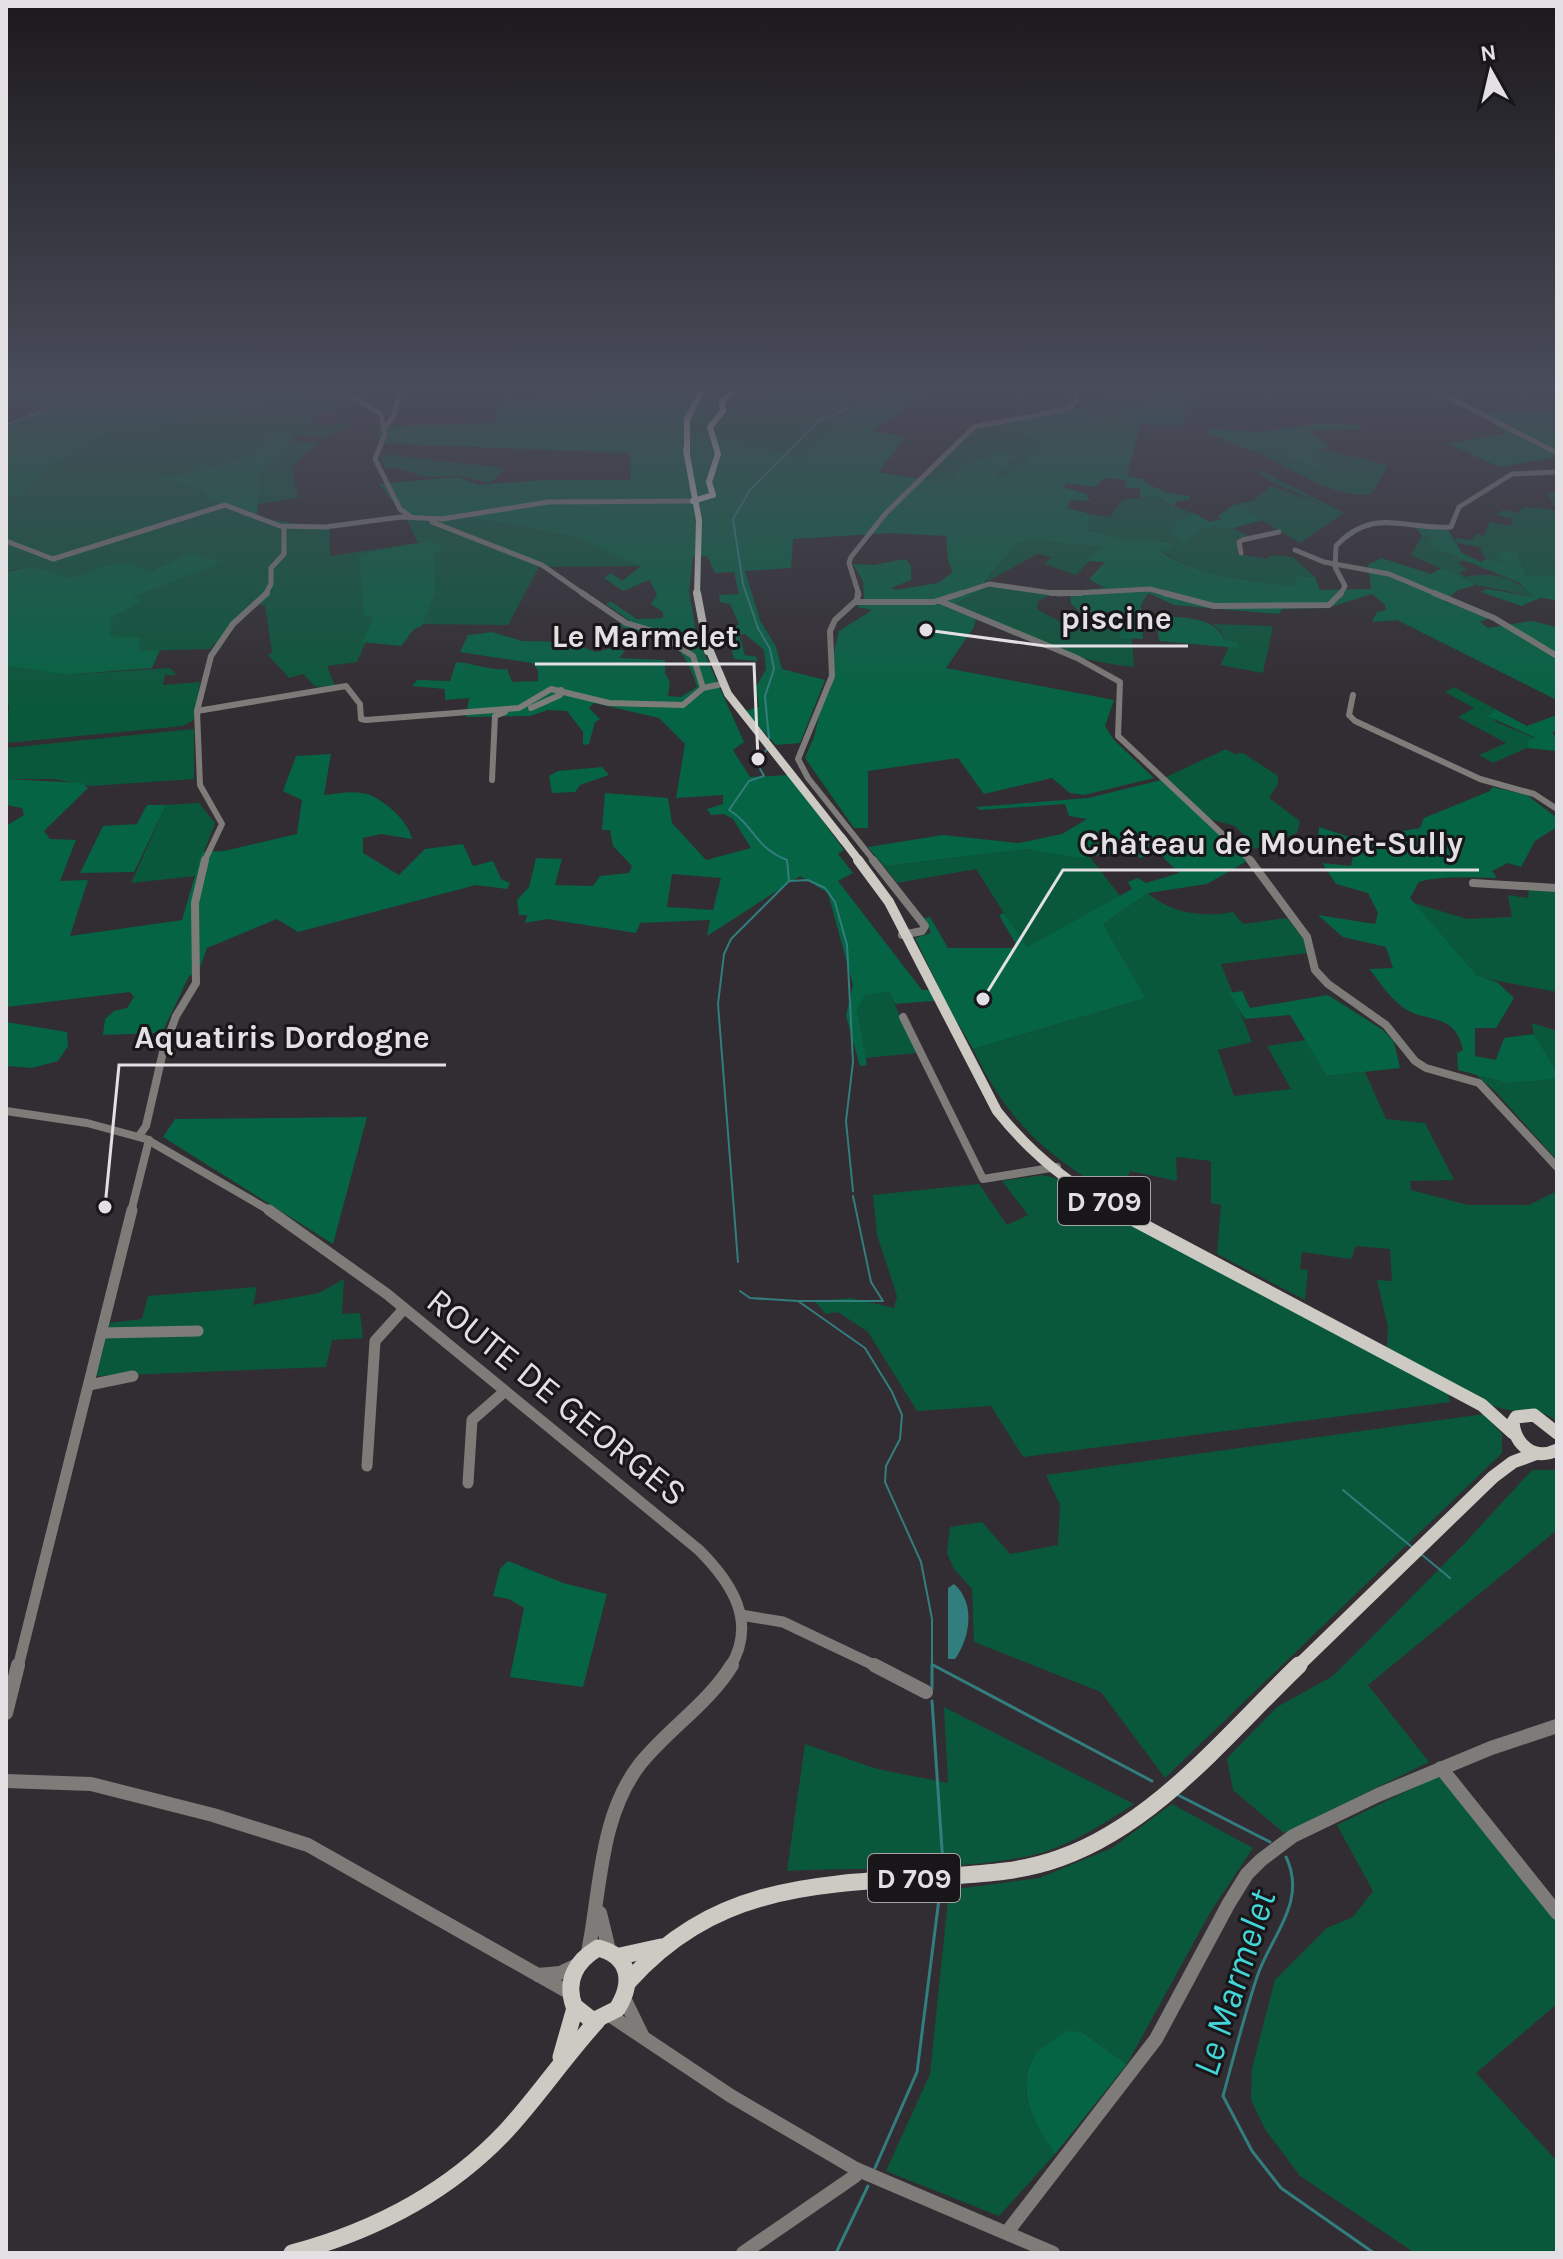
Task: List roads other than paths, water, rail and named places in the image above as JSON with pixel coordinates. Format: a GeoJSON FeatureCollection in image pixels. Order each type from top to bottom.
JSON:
{"type":"FeatureCollection","features":[{"type":"Feature","properties":{"kind":"main road","name":"D 709"},"geometry":{"type":"LineString","coordinates":[[693,494],[698,562],[697,606],[721,684],[841,837],[904,935],[984,1088],[1016,1137],[1055,1169],[1253,1280],[1482,1405],[1519,1416]]}},
{"type":"Feature","properties":{"kind":"main road"},"geometry":{"type":"LineString","coordinates":[[694,501],[713,494]]}},
{"type":"Feature","properties":{"kind":"main road","name":"D 709"},"geometry":{"type":"LineString","coordinates":[[1482,1405],[1515,1436],[1508,1458],[1493,1477]]}},
{"type":"Feature","properties":{"kind":"main road"},"geometry":{"type":"LineString","coordinates":[[1550,1453],[1515,1436],[1513,1422],[1519,1416],[1538,1416],[1557,1433]]}},
{"type":"Feature","properties":{"kind":"main road","name":"D 709"},"geometry":{"type":"LineString","coordinates":[[615,1953],[661,1947],[729,1909],[789,1890],[998,1872],[1061,1858],[1124,1829],[1160,1799],[1493,1477],[1513,1462],[1550,1453]]}},
{"type":"Feature","properties":{"kind":"main road","name":"D 709"},"geometry":{"type":"LineString","coordinates":[[627,1991],[661,1947]]}},
{"type":"Feature","properties":{"kind":"main road"},"geometry":{"type":"LineString","coordinates":[[292,2253],[367,2229],[414,2205],[456,2176],[507,2129],[561,2058],[604,2019],[627,1991],[627,1968],[615,1953],[582,1958],[561,2058]]}},
{"type":"Feature","properties":{"kind":"main road"},"geometry":{"type":"LineString","coordinates":[[572,2001],[584,2018],[604,2019]]}},
{"type":"Feature","properties":{"kind":"street"},"geometry":{"type":"LineString","coordinates":[[393,494],[400,509],[411,517]]}},
{"type":"Feature","properties":{"kind":"street"},"geometry":{"type":"LineString","coordinates":[[904,935],[922,931],[925,926],[808,778],[798,759],[832,676],[833,666],[827,649],[831,626],[857,602],[859,588],[849,563],[851,557],[905,494]]}},
{"type":"Feature","properties":{"kind":"street"},"geometry":{"type":"LineString","coordinates":[[857,602],[940,601],[994,584],[1059,594],[1150,589],[1203,605],[1329,605],[1344,588],[1334,565],[1339,542],[1365,523],[1381,520],[1451,527],[1459,507],[1479,494]]}},
{"type":"Feature","properties":{"kind":"street"},"geometry":{"type":"LineString","coordinates":[[6,541],[53,559],[225,505],[284,527],[325,527],[411,517],[442,519],[570,501],[650,504],[694,501]]}},
{"type":"Feature","properties":{"kind":"street"},"geometry":{"type":"LineString","coordinates":[[419,518],[542,565],[626,623],[656,632],[693,656],[703,688]]}},
{"type":"Feature","properties":{"kind":"street"},"geometry":{"type":"LineString","coordinates":[[6,1713],[102,1333],[146,1126],[170,1032],[196,983],[198,965],[193,915],[197,889],[201,870],[222,824],[220,816],[203,797],[200,785],[197,711],[214,648],[269,589],[271,568],[284,554],[284,527]]}},
{"type":"Feature","properties":{"kind":"street"},"geometry":{"type":"LineString","coordinates":[[1241,553],[1242,540],[1279,532]]}},
{"type":"Feature","properties":{"kind":"street"},"geometry":{"type":"LineString","coordinates":[[1295,550],[1334,565],[1389,574],[1494,618],[1557,656]]}},
{"type":"Feature","properties":{"kind":"street"},"geometry":{"type":"LineString","coordinates":[[940,601],[1014,635],[1092,662],[1120,682],[1123,686],[1116,728],[1118,736],[1254,864],[1307,937],[1320,976],[1350,1002],[1386,1025],[1415,1061],[1426,1068],[1479,1083],[1557,1167]]}},
{"type":"Feature","properties":{"kind":"street"},"geometry":{"type":"LineString","coordinates":[[197,711],[346,686],[360,704],[361,719],[366,720],[519,708],[531,704],[545,691],[561,690],[609,703],[683,705],[703,688],[721,684]]}},
{"type":"Feature","properties":{"kind":"street"},"geometry":{"type":"LineString","coordinates":[[492,780],[497,713],[530,708],[560,695],[561,690]]}},
{"type":"Feature","properties":{"kind":"street"},"geometry":{"type":"LineString","coordinates":[[1353,695],[1349,715],[1355,721],[1480,779],[1534,794],[1557,809]]}},
{"type":"Feature","properties":{"kind":"street"},"geometry":{"type":"LineString","coordinates":[[1473,883],[1557,888]]}},
{"type":"Feature","properties":{"kind":"street"},"geometry":{"type":"LineString","coordinates":[[903,1017],[983,1179],[1055,1169]]}},
{"type":"Feature","properties":{"kind":"street","name":"ROUTE DE GEORGES"},"geometry":{"type":"LineString","coordinates":[[6,1111],[144,1138],[301,1231],[504,1392],[716,1568],[736,1595],[741,1615]]}},
{"type":"Feature","properties":{"kind":"street"},"geometry":{"type":"LineString","coordinates":[[367,1466],[375,1341],[378,1334],[403,1310]]}},
{"type":"Feature","properties":{"kind":"street"},"geometry":{"type":"LineString","coordinates":[[102,1333],[198,1331]]}},
{"type":"Feature","properties":{"kind":"street"},"geometry":{"type":"LineString","coordinates":[[89,1385],[133,1376]]}},
{"type":"Feature","properties":{"kind":"street"},"geometry":{"type":"LineString","coordinates":[[468,1483],[472,1420],[504,1392]]}},
{"type":"Feature","properties":{"kind":"street"},"geometry":{"type":"LineString","coordinates":[[538,1975],[560,1973],[582,1958],[599,1909],[607,1831],[620,1797],[637,1768],[662,1738],[717,1688],[736,1658],[741,1615],[756,1614],[789,1622],[926,1692]]}},
{"type":"Feature","properties":{"kind":"street"},"geometry":{"type":"LineString","coordinates":[[1008,2231],[1156,2039],[1229,1903],[1247,1874],[1261,1860],[1293,1836],[1325,1819],[1441,1768],[1555,1731]]}},
{"type":"Feature","properties":{"kind":"street"},"geometry":{"type":"LineString","coordinates":[[1441,1768],[1557,1913]]}},
{"type":"Feature","properties":{"kind":"street"},"geometry":{"type":"LineString","coordinates":[[6,1781],[91,1784],[213,1815],[308,1845],[538,1975],[572,2001]]}},
{"type":"Feature","properties":{"kind":"street"},"geometry":{"type":"LineString","coordinates":[[599,1909],[615,1953]]}},
{"type":"Feature","properties":{"kind":"street"},"geometry":{"type":"LineString","coordinates":[[627,1991],[642,2035]]}},
{"type":"Feature","properties":{"kind":"street"},"geometry":{"type":"LineString","coordinates":[[604,2019],[642,2035],[663,2053],[709,2082],[856,2169],[1008,2231],[1053,2253]]}},
{"type":"Feature","properties":{"kind":"street"},"geometry":{"type":"LineString","coordinates":[[743,2253],[855,2176],[856,2169]]}},
{"type":"Feature","properties":{"kind":"water"},"geometry":{"type":"Polygon","coordinates":[[[954,1584],[966,1601],[968,1621],[960,1651],[955,1659],[948,1659],[948,1588],[954,1584]]]}},
{"type":"Feature","properties":{"kind":"waterway"},"geometry":{"type":"LineString","coordinates":[[747,494],[733,519],[743,584],[758,628],[770,649],[774,669],[765,696],[769,739]]}},
{"type":"Feature","properties":{"kind":"waterway"},"geometry":{"type":"LineString","coordinates":[[738,1262],[718,1004],[724,954],[731,939],[789,881],[787,860],[761,843],[744,822],[729,810],[749,781],[764,776],[757,763],[767,749]]}},
{"type":"Feature","properties":{"kind":"waterway","name":"Le Marmelet"},"geometry":{"type":"LineString","coordinates":[[790,881],[808,880],[825,888],[835,902],[847,945],[853,1062],[846,1121],[853,1191]]}},
{"type":"Feature","properties":{"kind":"waterway","name":"Le Marmelet"},"geometry":{"type":"LineString","coordinates":[[798,1301],[883,1301],[871,1282],[853,1196]]}},
{"type":"Feature","properties":{"kind":"waterway"},"geometry":{"type":"LineString","coordinates":[[740,1291],[750,1298],[798,1301]]}},
{"type":"Feature","properties":{"kind":"waterway"},"geometry":{"type":"LineString","coordinates":[[798,1301],[865,1348],[902,1415],[900,1439],[886,1466],[885,1482],[921,1562],[932,1619],[932,1689]]}},
{"type":"Feature","properties":{"kind":"waterway"},"geometry":{"type":"LineString","coordinates":[[1343,1490],[1413,1548]]}},
{"type":"Feature","properties":{"kind":"waterway"},"geometry":{"type":"LineString","coordinates":[[1421,1554],[1450,1578]]}},
{"type":"Feature","properties":{"kind":"waterway","name":"Le Marmelet"},"geometry":{"type":"LineString","coordinates":[[936,1667],[933,1665],[1152,1781]]}},
{"type":"Feature","properties":{"kind":"waterway"},"geometry":{"type":"LineString","coordinates":[[932,1701],[943,1864]]}},
{"type":"Feature","properties":{"kind":"waterway","name":"Le Marmelet"},"geometry":{"type":"LineString","coordinates":[[1176,1794],[1270,1842]]}},
{"type":"Feature","properties":{"kind":"waterway","name":"Le Marmelet"},"geometry":{"type":"LineString","coordinates":[[1286,1857],[1292,1873],[1290,1904],[1257,1977],[1223,2096],[1252,2151],[1281,2188],[1374,2253]]}},
{"type":"Feature","properties":{"kind":"waterway"},"geometry":{"type":"LineString","coordinates":[[875,2168],[917,2072],[940,1891]]}},
{"type":"Feature","properties":{"kind":"waterway"},"geometry":{"type":"LineString","coordinates":[[836,2253],[868,2186]]}},
{"type":"Feature","properties":{"kind":"place","name":"piscine"},"geometry":{"type":"Point","coordinates":[926,630]}},
{"type":"Feature","properties":{"kind":"place","name":"Le Marmelet"},"geometry":{"type":"Point","coordinates":[758,759]}},
{"type":"Feature","properties":{"kind":"place","name":"Château de Mounet-Sully"},"geometry":{"type":"Point","coordinates":[983,999]}},
{"type":"Feature","properties":{"kind":"place","name":"Aquatiris Dordogne"},"geometry":{"type":"Point","coordinates":[105,1207]}}]}
